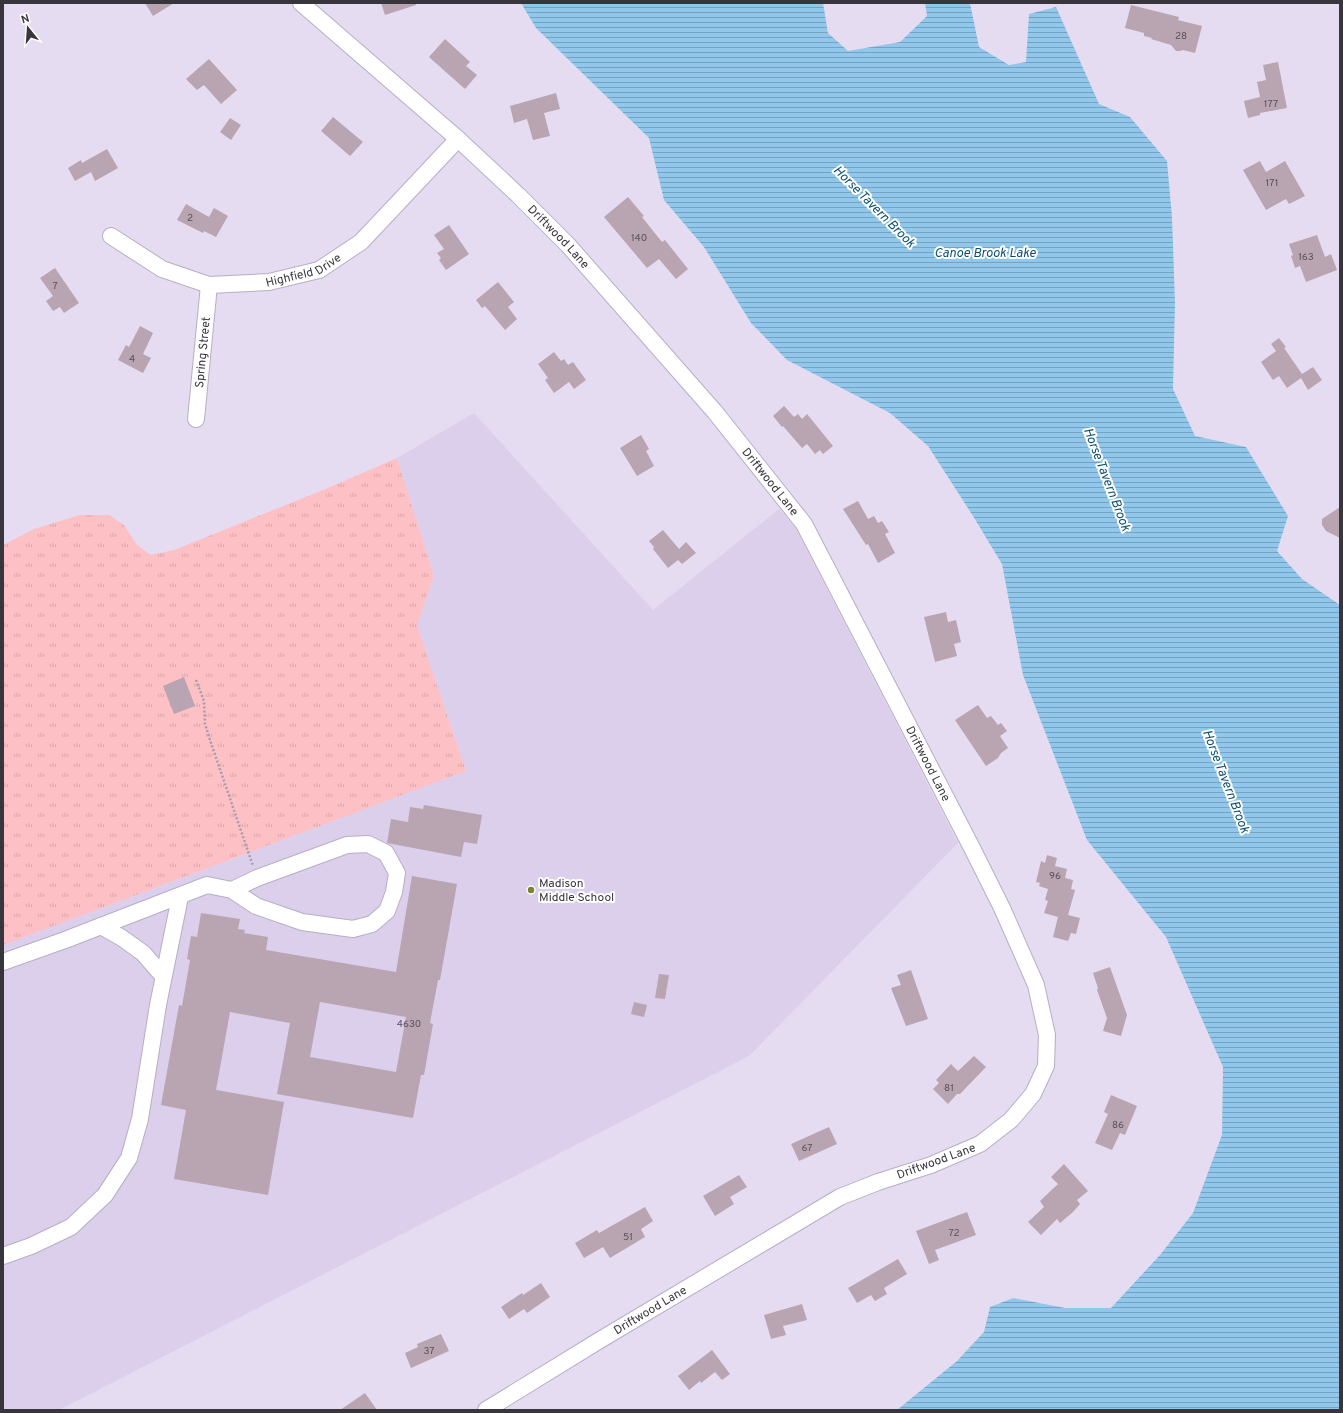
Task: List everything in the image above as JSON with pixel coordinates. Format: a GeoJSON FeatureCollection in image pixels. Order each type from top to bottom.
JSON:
{"type":"FeatureCollection","features":[{"type":"Feature","properties":{"kind":"street","name":"Driftwood Lane"},"geometry":{"type":"LineString","coordinates":[[301,3],[458,139],[518,195],[568,245],[716,412],[804,524],[1002,908],[1036,985],[1047,1035],[1046,1066],[1033,1094],[1011,1120],[980,1144],[931,1166],[878,1182],[840,1197],[600,1340],[486,1410]]}},
{"type":"Feature","properties":{"kind":"street","name":"Highfield Drive"},"geometry":{"type":"LineString","coordinates":[[112,236],[162,269],[209,285],[269,282],[319,270],[361,242],[458,139]]}},
{"type":"Feature","properties":{"kind":"street","name":"Spring Street"},"geometry":{"type":"LineString","coordinates":[[196,419],[209,285]]}},
{"type":"Feature","properties":{"kind":"street"},"geometry":{"type":"LineString","coordinates":[[3,962],[207,885],[232,890],[256,906],[302,922],[353,929],[372,924],[387,911],[394,892],[397,873],[386,853],[368,844],[347,845],[257,878],[232,890]]}},
{"type":"Feature","properties":{"kind":"street"},"geometry":{"type":"LineString","coordinates":[[3,1256],[31,1246],[71,1227],[105,1195],[129,1158],[140,1119],[164,976],[180,896]]}},
{"type":"Feature","properties":{"kind":"street"},"geometry":{"type":"LineString","coordinates":[[101,926],[122,938],[143,953],[164,976]]}},
{"type":"Feature","properties":{"kind":"path"},"geometry":{"type":"LineString","coordinates":[[196,680],[204,701],[205,724],[257,878]]}},
{"type":"Feature","properties":{"kind":"shaded area","name":"Madison Middle School"},"geometry":{"type":"Polygon","coordinates":[[[474,413],[653,610],[779,509],[795,527],[958,843],[749,1056],[59,1410],[3,1410],[3,945],[466,771],[417,625],[434,576],[397,458],[474,413]]]}},
{"type":"Feature","properties":{"kind":"green space"},"geometry":{"type":"Polygon","coordinates":[[[397,458],[434,576],[417,625],[466,771],[3,945],[3,545],[34,529],[80,515],[109,515],[124,525],[137,545],[151,555],[174,550],[328,488],[397,458]]]}},
{"type":"Feature","properties":{"kind":"water","name":"Canoe Brook Lake"},"geometry":{"type":"Polygon","coordinates":[[[521,3],[823,3],[828,33],[848,51],[900,42],[927,16],[925,3],[970,3],[979,47],[1009,65],[1026,62],[1029,14],[1056,7],[1099,104],[1130,117],[1167,161],[1172,217],[1175,303],[1173,389],[1195,436],[1246,447],[1288,516],[1277,551],[1302,579],[1340,605],[1340,1410],[897,1410],[957,1361],[984,1332],[990,1307],[1013,1298],[1065,1308],[1111,1308],[1160,1255],[1193,1213],[1222,1135],[1223,1067],[1166,937],[1087,840],[1023,675],[1002,564],[928,446],[890,413],[787,360],[751,323],[704,247],[664,200],[649,138],[536,28],[521,3]]]}},
{"type":"Feature","properties":{"kind":"building"},"geometry":{"type":"Polygon","coordinates":[[[145,3],[174,3],[153,16],[145,3]]]}},
{"type":"Feature","properties":{"kind":"building"},"geometry":{"type":"Polygon","coordinates":[[[381,3],[416,3],[416,5],[385,15],[381,3]]]}},
{"type":"Feature","properties":{"kind":"building"},"geometry":{"type":"Polygon","coordinates":[[[1131,5],[1179,17],[1178,20],[1202,26],[1195,53],[1183,50],[1176,51],[1171,45],[1144,36],[1144,33],[1125,28],[1131,5]]]}},
{"type":"Feature","properties":{"kind":"building"},"geometry":{"type":"Polygon","coordinates":[[[445,39],[470,62],[466,66],[477,75],[465,89],[429,57],[445,39]]]}},
{"type":"Feature","properties":{"kind":"building"},"geometry":{"type":"Polygon","coordinates":[[[209,59],[237,90],[221,104],[204,85],[197,90],[186,79],[209,59]]]}},
{"type":"Feature","properties":{"kind":"building"},"geometry":{"type":"Polygon","coordinates":[[[1278,62],[1287,108],[1260,113],[1260,115],[1248,118],[1244,101],[1260,97],[1257,82],[1266,80],[1263,65],[1278,62]]]}},
{"type":"Feature","properties":{"kind":"building"},"geometry":{"type":"Polygon","coordinates":[[[556,93],[560,109],[544,113],[550,136],[533,140],[527,119],[514,123],[510,106],[556,93]]]}},
{"type":"Feature","properties":{"kind":"building"},"geometry":{"type":"Polygon","coordinates":[[[333,117],[363,142],[350,156],[321,131],[333,117]]]}},
{"type":"Feature","properties":{"kind":"building"},"geometry":{"type":"Polygon","coordinates":[[[230,118],[241,125],[231,140],[220,132],[230,118]]]}},
{"type":"Feature","properties":{"kind":"building"},"geometry":{"type":"Polygon","coordinates":[[[107,149],[118,168],[95,181],[91,172],[75,181],[68,168],[81,160],[82,163],[107,149]]]}},
{"type":"Feature","properties":{"kind":"building"},"geometry":{"type":"Polygon","coordinates":[[[1260,161],[1266,172],[1285,161],[1305,196],[1289,204],[1286,199],[1266,210],[1243,170],[1260,161]]]}},
{"type":"Feature","properties":{"kind":"building"},"geometry":{"type":"Polygon","coordinates":[[[628,197],[644,216],[642,217],[662,242],[665,240],[688,269],[676,279],[659,259],[647,268],[604,217],[628,197]]]}},
{"type":"Feature","properties":{"kind":"building"},"geometry":{"type":"Polygon","coordinates":[[[186,204],[209,217],[214,208],[228,216],[216,237],[204,231],[203,233],[177,220],[186,204]]]}},
{"type":"Feature","properties":{"kind":"building"},"geometry":{"type":"Polygon","coordinates":[[[449,225],[469,254],[446,270],[439,260],[441,258],[437,253],[444,249],[434,235],[449,225]]]}},
{"type":"Feature","properties":{"kind":"building"},"geometry":{"type":"Polygon","coordinates":[[[1317,235],[1325,257],[1331,254],[1337,270],[1306,282],[1300,266],[1295,268],[1291,256],[1293,255],[1289,244],[1317,235]]]}},
{"type":"Feature","properties":{"kind":"building"},"geometry":{"type":"Polygon","coordinates":[[[55,268],[79,303],[64,313],[60,307],[53,311],[46,301],[53,296],[40,278],[55,268]]]}},
{"type":"Feature","properties":{"kind":"building"},"geometry":{"type":"Polygon","coordinates":[[[498,282],[514,302],[508,307],[517,319],[505,330],[485,306],[482,308],[476,300],[498,282]]]}},
{"type":"Feature","properties":{"kind":"building"},"geometry":{"type":"Polygon","coordinates":[[[140,326],[153,333],[143,354],[151,358],[143,373],[118,360],[126,345],[129,347],[140,326]]]}},
{"type":"Feature","properties":{"kind":"building"},"geometry":{"type":"Polygon","coordinates":[[[1279,338],[1302,374],[1313,367],[1322,380],[1308,390],[1301,378],[1287,388],[1279,376],[1273,380],[1261,362],[1276,351],[1271,344],[1279,338]]]}},
{"type":"Feature","properties":{"kind":"building"},"geometry":{"type":"Polygon","coordinates":[[[554,352],[561,361],[564,359],[568,365],[573,362],[586,380],[574,389],[569,382],[554,393],[545,380],[548,378],[538,364],[554,352]]]}},
{"type":"Feature","properties":{"kind":"building"},"geometry":{"type":"Polygon","coordinates":[[[784,406],[794,417],[798,414],[802,419],[807,414],[833,446],[823,454],[820,450],[815,454],[807,444],[802,448],[773,416],[784,406]]]}},
{"type":"Feature","properties":{"kind":"building"},"geometry":{"type":"Polygon","coordinates":[[[641,435],[649,449],[646,451],[654,466],[637,476],[620,448],[641,435]]]}},
{"type":"Feature","properties":{"kind":"building"},"geometry":{"type":"Polygon","coordinates":[[[858,501],[868,519],[874,516],[878,523],[882,521],[889,532],[885,534],[895,553],[878,563],[868,544],[866,545],[843,509],[858,501]]]}},
{"type":"Feature","properties":{"kind":"building"},"geometry":{"type":"Polygon","coordinates":[[[1340,507],[1340,538],[1326,531],[1322,525],[1322,519],[1340,507]]]}},
{"type":"Feature","properties":{"kind":"building"},"geometry":{"type":"Polygon","coordinates":[[[663,530],[679,549],[686,542],[696,553],[682,564],[678,560],[668,568],[653,549],[654,547],[649,541],[663,530]]]}},
{"type":"Feature","properties":{"kind":"building"},"geometry":{"type":"Polygon","coordinates":[[[946,612],[948,622],[956,620],[961,642],[954,644],[957,656],[935,662],[924,617],[946,612]]]}},
{"type":"Feature","properties":{"kind":"building"},"geometry":{"type":"Polygon","coordinates":[[[184,677],[195,706],[174,714],[163,686],[184,677]]]}},
{"type":"Feature","properties":{"kind":"building"},"geometry":{"type":"Polygon","coordinates":[[[978,705],[987,718],[991,716],[998,725],[1001,723],[1007,731],[1000,736],[1008,748],[1001,753],[998,758],[986,766],[955,720],[978,705]]]}},
{"type":"Feature","properties":{"kind":"building"},"geometry":{"type":"Polygon","coordinates":[[[424,805],[482,815],[477,844],[464,842],[461,857],[387,843],[391,819],[408,822],[410,807],[423,809],[424,805]]]}},
{"type":"Feature","properties":{"kind":"building"},"geometry":{"type":"Polygon","coordinates":[[[1047,855],[1057,858],[1055,866],[1067,869],[1065,878],[1073,880],[1071,889],[1075,890],[1068,915],[1080,918],[1076,934],[1071,933],[1068,941],[1053,937],[1058,917],[1044,913],[1048,901],[1045,900],[1048,889],[1039,886],[1040,883],[1036,882],[1041,861],[1045,863],[1047,855]]]}},
{"type":"Feature","properties":{"kind":"building"},"geometry":{"type":"Polygon","coordinates":[[[412,876],[457,884],[440,980],[438,980],[430,1023],[433,1024],[424,1075],[421,1075],[413,1118],[277,1094],[290,1023],[230,1012],[216,1090],[284,1102],[268,1195],[174,1179],[186,1110],[161,1105],[179,1005],[182,1006],[190,960],[187,959],[191,936],[197,937],[201,913],[240,919],[238,929],[245,930],[244,933],[268,937],[266,950],[396,972],[412,876]],[[320,1002],[310,1057],[396,1072],[406,1017],[320,1002]]]}},
{"type":"Feature","properties":{"kind":"building"},"geometry":{"type":"Polygon","coordinates":[[[1110,967],[1127,1015],[1121,1036],[1103,1031],[1107,1018],[1097,990],[1098,988],[1093,973],[1110,967]]]}},
{"type":"Feature","properties":{"kind":"building"},"geometry":{"type":"Polygon","coordinates":[[[911,970],[928,1019],[906,1026],[891,988],[901,985],[897,975],[911,970]]]}},
{"type":"Feature","properties":{"kind":"building"},"geometry":{"type":"Polygon","coordinates":[[[659,974],[669,975],[665,999],[655,998],[659,974]]]}},
{"type":"Feature","properties":{"kind":"building"},"geometry":{"type":"Polygon","coordinates":[[[634,1002],[647,1005],[644,1017],[631,1014],[634,1002]]]}},
{"type":"Feature","properties":{"kind":"building"},"geometry":{"type":"Polygon","coordinates":[[[974,1056],[986,1067],[960,1094],[957,1094],[948,1104],[933,1089],[939,1083],[936,1080],[951,1064],[958,1071],[974,1056]]]}},
{"type":"Feature","properties":{"kind":"building"},"geometry":{"type":"Polygon","coordinates":[[[1111,1095],[1137,1106],[1125,1135],[1120,1133],[1112,1150],[1095,1143],[1108,1114],[1104,1112],[1111,1095]]]}},
{"type":"Feature","properties":{"kind":"building"},"geometry":{"type":"Polygon","coordinates":[[[829,1127],[837,1144],[799,1161],[791,1144],[829,1127]]]}},
{"type":"Feature","properties":{"kind":"building"},"geometry":{"type":"Polygon","coordinates":[[[1064,1164],[1088,1191],[1077,1200],[1080,1204],[1073,1212],[1060,1223],[1057,1219],[1041,1235],[1028,1222],[1044,1207],[1040,1201],[1058,1184],[1051,1177],[1064,1164]]]}},
{"type":"Feature","properties":{"kind":"building"},"geometry":{"type":"Polygon","coordinates":[[[739,1175],[747,1187],[730,1197],[734,1204],[715,1216],[703,1196],[739,1175]]]}},
{"type":"Feature","properties":{"kind":"building"},"geometry":{"type":"Polygon","coordinates":[[[645,1207],[653,1221],[641,1229],[645,1237],[610,1258],[603,1247],[584,1258],[575,1243],[597,1230],[599,1233],[645,1207]]]}},
{"type":"Feature","properties":{"kind":"building"},"geometry":{"type":"Polygon","coordinates":[[[967,1212],[976,1235],[935,1250],[939,1260],[929,1264],[916,1231],[967,1212]]]}},
{"type":"Feature","properties":{"kind":"building"},"geometry":{"type":"Polygon","coordinates":[[[898,1259],[907,1274],[884,1288],[887,1294],[875,1301],[871,1295],[857,1303],[848,1288],[898,1259]]]}},
{"type":"Feature","properties":{"kind":"building"},"geometry":{"type":"Polygon","coordinates":[[[541,1283],[550,1297],[527,1313],[524,1309],[509,1319],[501,1307],[522,1293],[523,1295],[541,1283]]]}},
{"type":"Feature","properties":{"kind":"building"},"geometry":{"type":"Polygon","coordinates":[[[802,1304],[807,1320],[783,1326],[786,1335],[771,1339],[764,1315],[802,1304]]]}},
{"type":"Feature","properties":{"kind":"building"},"geometry":{"type":"Polygon","coordinates":[[[441,1334],[449,1351],[411,1368],[405,1353],[418,1347],[417,1344],[441,1334]]]}},
{"type":"Feature","properties":{"kind":"building"},"geometry":{"type":"Polygon","coordinates":[[[712,1350],[730,1374],[722,1380],[715,1372],[689,1390],[678,1376],[712,1350]]]}},
{"type":"Feature","properties":{"kind":"building"},"geometry":{"type":"Polygon","coordinates":[[[365,1393],[377,1410],[340,1410],[365,1393]]]}},
{"type":"Feature","properties":{"kind":"place","name":"Madison Middle School"},"geometry":{"type":"Point","coordinates":[531,890]}},
{"type":"Feature","properties":{"kind":"water label","name":"Horse Tavern Brook"},"geometry":{"type":"Point","coordinates":[875,206]}},
{"type":"Feature","properties":{"kind":"water label","name":"Horse Tavern Brook"},"geometry":{"type":"Point","coordinates":[1108,479]}},
{"type":"Feature","properties":{"kind":"water label","name":"Horse Tavern Brook"},"geometry":{"type":"Point","coordinates":[1227,781]}}]}
